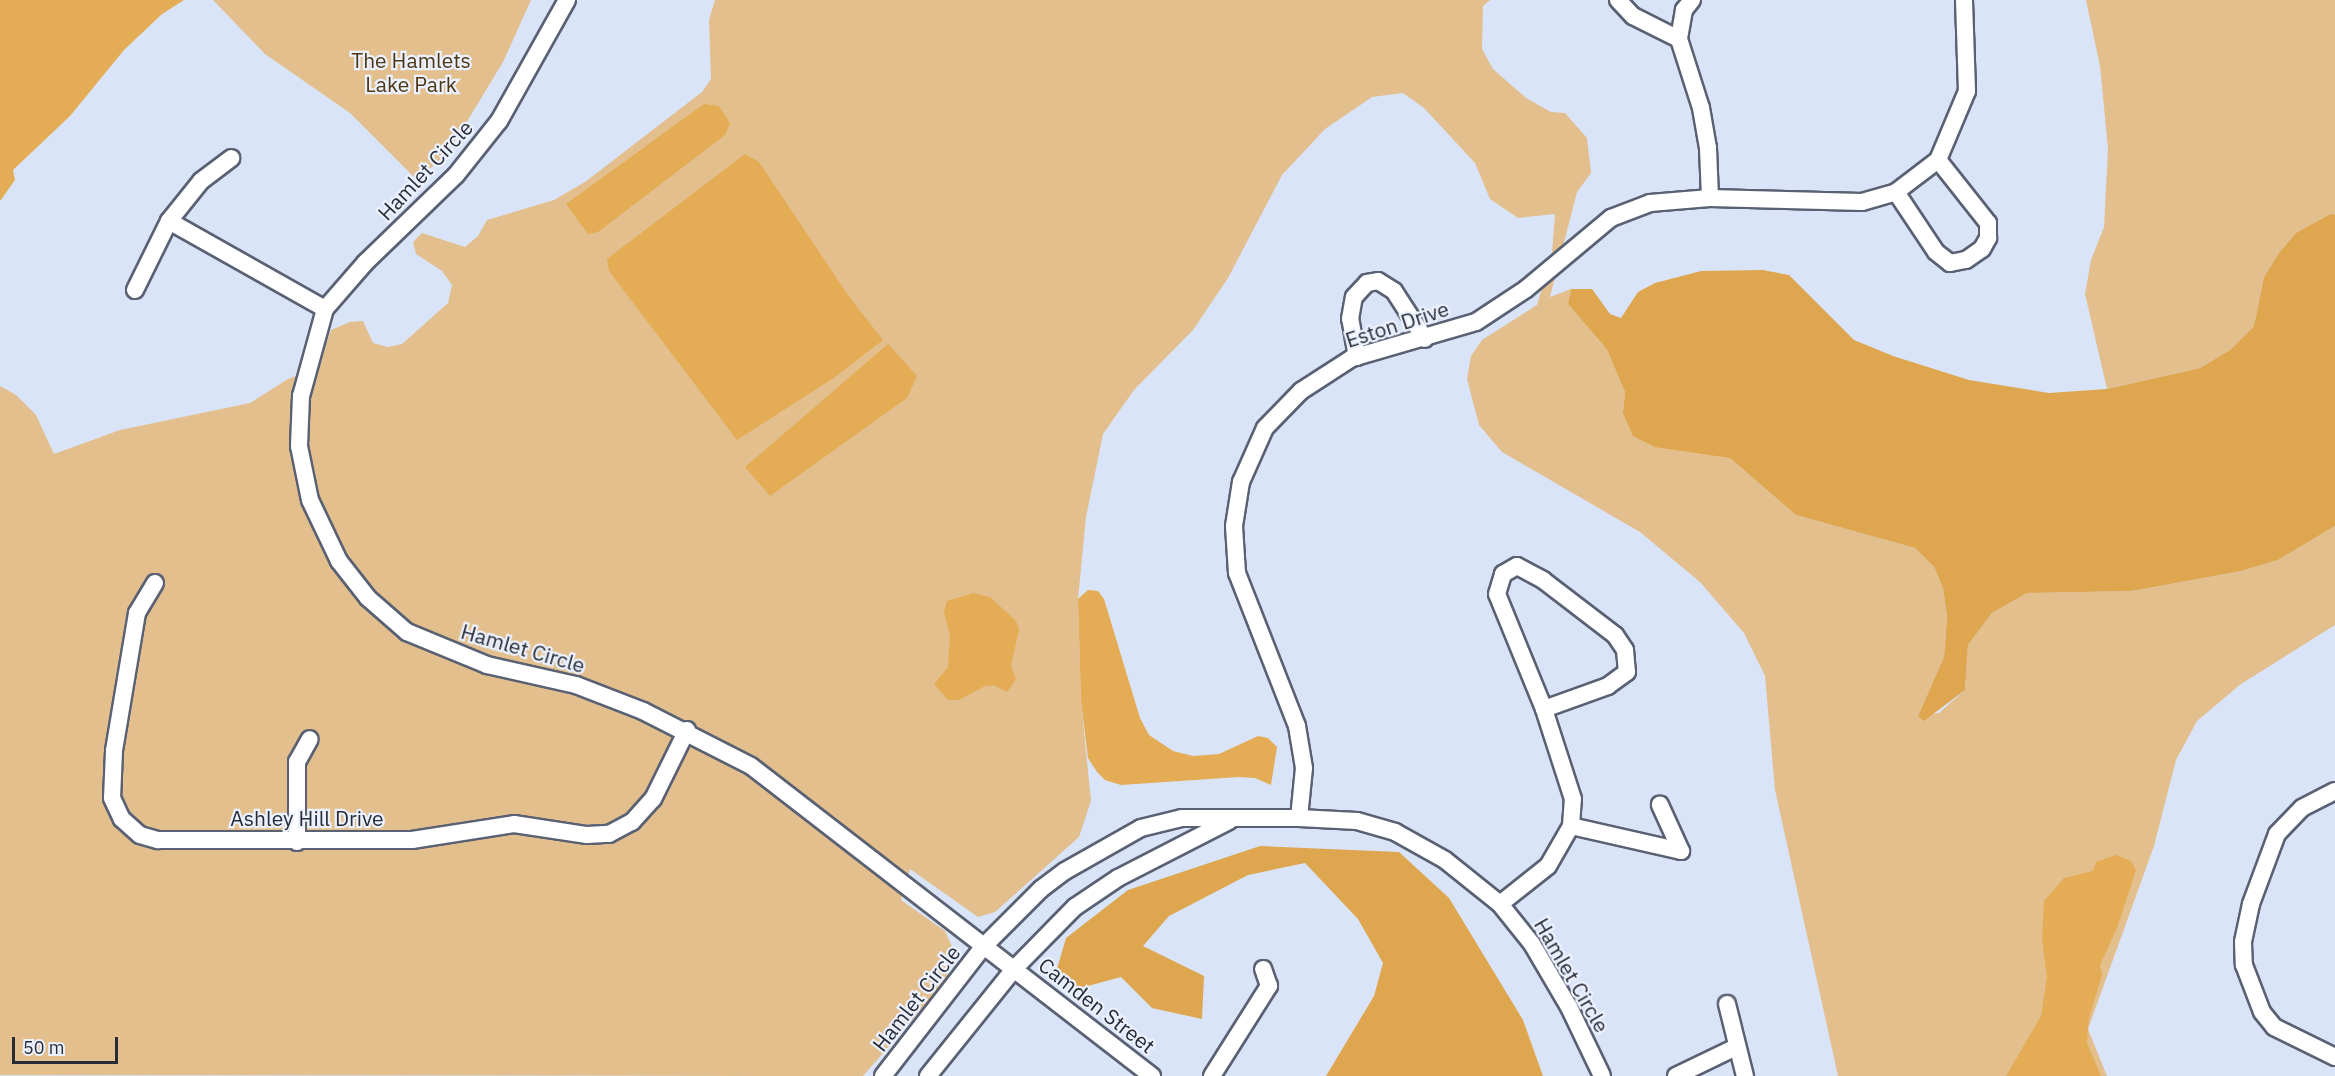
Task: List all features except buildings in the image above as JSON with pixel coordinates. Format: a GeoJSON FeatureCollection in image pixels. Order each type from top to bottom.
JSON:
{"type":"FeatureCollection","features":[{"type":"Feature","properties":{"kind":"street","name":"Hamlet Circle"},"geometry":{"type":"LineString","coordinates":[[567,0],[499,122],[456,175],[365,263],[325,309],[301,396],[299,446],[310,500],[339,561],[368,598],[407,632],[452,653],[487,665],[576,685],[687,730],[751,766],[803,804],[1014,969]]}},
{"type":"Feature","properties":{"kind":"street"},"geometry":{"type":"LineString","coordinates":[[1618,0],[1633,16],[1679,39]]}},
{"type":"Feature","properties":{"kind":"street"},"geometry":{"type":"LineString","coordinates":[[1692,0],[1683,10],[1679,39],[1701,108],[1708,148],[1710,198]]}},
{"type":"Feature","properties":{"kind":"street","name":"Eston Drive"},"geometry":{"type":"LineString","coordinates":[[1299,818],[1304,768],[1298,726],[1237,573],[1234,526],[1241,482],[1265,428],[1301,391],[1357,357],[1425,339],[1476,322],[1526,289],[1611,218],[1650,202],[1710,198],[1862,202],[1896,192],[1938,160],[1967,91],[1964,0]]}},
{"type":"Feature","properties":{"kind":"street"},"geometry":{"type":"LineString","coordinates":[[135,290],[169,220],[201,180],[231,158]]}},
{"type":"Feature","properties":{"kind":"street"},"geometry":{"type":"LineString","coordinates":[[1896,192],[1936,252],[1950,262],[1966,260],[1982,249],[1988,238],[1988,223],[1938,160]]}},
{"type":"Feature","properties":{"kind":"street"},"geometry":{"type":"LineString","coordinates":[[169,220],[325,309]]}},
{"type":"Feature","properties":{"kind":"street"},"geometry":{"type":"LineString","coordinates":[[1357,357],[1350,319],[1354,297],[1367,283],[1378,281],[1394,291],[1425,339]]}},
{"type":"Feature","properties":{"kind":"street"},"geometry":{"type":"LineString","coordinates":[[1500,904],[1548,866],[1571,826],[1573,799],[1544,709],[1497,594],[1503,574],[1517,566],[1543,580],[1615,635],[1625,650],[1627,672],[1608,686],[1544,709]]}},
{"type":"Feature","properties":{"kind":"street","name":"Ashley Hill Drive"},"geometry":{"type":"LineString","coordinates":[[155,583],[137,613],[114,751],[112,798],[122,819],[140,836],[158,840],[297,842],[412,840],[514,824],[586,835],[609,834],[632,822],[653,799],[687,730]]}},
{"type":"Feature","properties":{"kind":"street"},"geometry":{"type":"LineString","coordinates":[[297,842],[297,762],[310,738]]}},
{"type":"Feature","properties":{"kind":"street"},"geometry":{"type":"LineString","coordinates":[[2335,791],[2302,808],[2277,834],[2251,904],[2243,942],[2244,965],[2262,1012],[2274,1027],[2335,1057]]}},
{"type":"Feature","properties":{"kind":"street"},"geometry":{"type":"LineString","coordinates":[[1571,826],[1681,851],[1660,805]]}},
{"type":"Feature","properties":{"kind":"street","name":"Hamlet Circle"},"geometry":{"type":"LineString","coordinates":[[884,1076],[983,947],[1041,889],[1103,847],[1141,828],[1182,818],[1299,818],[1356,821],[1395,832],[1445,860],[1500,904],[1532,944],[1569,1007],[1602,1076]]}},
{"type":"Feature","properties":{"kind":"street","name":"Hamlet Circle"},"geometry":{"type":"LineString","coordinates":[[928,1076],[1014,969],[1097,890],[1232,819]]}},
{"type":"Feature","properties":{"kind":"street","name":"Camden Street"},"geometry":{"type":"LineString","coordinates":[[1014,969],[1152,1076]]}},
{"type":"Feature","properties":{"kind":"street"},"geometry":{"type":"LineString","coordinates":[[1212,1076],[1269,986],[1263,969]]}},
{"type":"Feature","properties":{"kind":"street"},"geometry":{"type":"LineString","coordinates":[[1727,1004],[1745,1076]]}},
{"type":"Feature","properties":{"kind":"street"},"geometry":{"type":"LineString","coordinates":[[1676,1076],[1736,1047]]}},
{"type":"Feature","properties":{"kind":"green space","name":"The Hamlets Lake Park"},"geometry":{"type":"Polygon","coordinates":[[[213,0],[531,0],[503,62],[448,153],[417,180],[350,113],[265,54],[213,0]]]}},
{"type":"Feature","properties":{"kind":"green space"},"geometry":{"type":"Polygon","coordinates":[[[715,0],[1490,0],[1483,6],[1482,49],[1493,69],[1526,98],[1551,112],[1565,113],[1587,138],[1591,173],[1577,192],[1550,297],[1571,289],[1568,304],[1607,348],[1618,373],[1625,392],[1623,413],[1706,453],[1730,458],[1796,515],[1915,548],[1934,567],[1943,588],[1947,617],[1944,657],[1918,716],[1939,713],[1965,690],[1968,645],[1992,613],[2027,593],[2132,591],[2241,571],[2278,560],[2335,526],[2335,625],[2241,684],[2197,721],[2176,760],[2154,846],[2088,1029],[2107,1076],[1838,1076],[1775,790],[1765,676],[1744,633],[1700,582],[1640,532],[1502,452],[1479,425],[1467,379],[1471,356],[1482,340],[1537,305],[1552,253],[1555,214],[1518,218],[1490,199],[1475,163],[1424,108],[1403,93],[1372,97],[1325,129],[1282,175],[1228,278],[1193,330],[1134,390],[1103,434],[1086,517],[1078,599],[1081,701],[1091,801],[1079,837],[995,912],[978,917],[910,869],[901,900],[945,931],[957,958],[939,989],[863,1076],[0,1075],[0,386],[16,395],[36,415],[54,454],[120,430],[250,403],[288,379],[318,368],[331,330],[350,322],[363,321],[373,343],[388,347],[402,344],[448,303],[452,285],[442,271],[416,254],[413,242],[422,233],[465,247],[478,236],[487,220],[554,200],[585,182],[702,92],[711,79],[709,20],[715,0]]]}},
{"type":"Feature","properties":{"kind":"green space"},"geometry":{"type":"Polygon","coordinates":[[[2086,0],[2335,0],[2335,215],[2296,233],[2279,253],[2264,277],[2254,326],[2230,350],[2200,368],[2107,389],[2085,294],[2091,260],[2104,227],[2108,149],[2100,66],[2086,0]]]}},
{"type":"Feature","properties":{"kind":"shaded area"},"geometry":{"type":"Polygon","coordinates":[[[0,0],[184,0],[162,14],[124,50],[70,116],[13,170],[15,180],[0,201],[0,0]]]}},
{"type":"Feature","properties":{"kind":"shaded area"},"geometry":{"type":"Polygon","coordinates":[[[704,104],[719,106],[730,123],[725,135],[598,232],[588,234],[566,204],[704,104]]]}},
{"type":"Feature","properties":{"kind":"shaded area"},"geometry":{"type":"Polygon","coordinates":[[[745,154],[759,162],[850,298],[883,340],[835,377],[737,440],[609,271],[607,259],[745,154]]]}},
{"type":"Feature","properties":{"kind":"shaded area"},"geometry":{"type":"Polygon","coordinates":[[[2331,214],[2335,215],[2335,526],[2278,560],[2241,571],[2132,591],[2027,593],[1992,613],[1968,645],[1965,690],[1924,721],[1918,716],[1944,657],[1947,617],[1943,588],[1934,567],[1915,548],[1796,515],[1730,458],[1655,447],[1633,436],[1623,413],[1625,392],[1607,349],[1568,304],[1571,289],[1592,289],[1610,314],[1621,318],[1638,292],[1655,283],[1701,271],[1763,270],[1789,275],[1854,340],[1893,356],[1969,380],[2049,393],[2107,389],[2200,368],[2230,350],[2254,326],[2264,277],[2279,253],[2296,233],[2331,214]]]}},
{"type":"Feature","properties":{"kind":"shaded area"},"geometry":{"type":"Polygon","coordinates":[[[888,344],[917,376],[907,398],[770,496],[745,467],[888,344]]]}},
{"type":"Feature","properties":{"kind":"shaded area"},"geometry":{"type":"Polygon","coordinates":[[[1088,590],[1098,591],[1104,599],[1140,718],[1149,735],[1173,751],[1193,756],[1219,754],[1258,736],[1268,738],[1277,747],[1271,785],[1255,778],[1239,777],[1121,785],[1105,780],[1097,772],[1088,758],[1081,701],[1078,599],[1088,590]]]}},
{"type":"Feature","properties":{"kind":"shaded area"},"geometry":{"type":"Polygon","coordinates":[[[973,593],[990,597],[1016,621],[1019,629],[1011,666],[1016,679],[1007,692],[994,685],[985,686],[959,700],[948,700],[934,684],[948,667],[950,635],[944,612],[947,601],[973,593]]]}},
{"type":"Feature","properties":{"kind":"shaded area"},"geometry":{"type":"Polygon","coordinates":[[[1260,846],[1399,852],[1449,898],[1523,1020],[1543,1076],[1326,1076],[1374,996],[1383,963],[1358,919],[1305,863],[1248,875],[1169,916],[1143,946],[1204,976],[1202,1019],[1152,1008],[1121,977],[1073,990],[1057,969],[1066,938],[1128,890],[1260,846]]]}},
{"type":"Feature","properties":{"kind":"shaded area"},"geometry":{"type":"Polygon","coordinates":[[[2116,855],[2131,861],[2136,870],[2117,928],[2100,965],[2102,975],[2089,1018],[2087,1043],[2101,1076],[2006,1076],[2041,1016],[2047,977],[2042,940],[2044,901],[2064,878],[2093,871],[2096,862],[2116,855]]]}}]}
